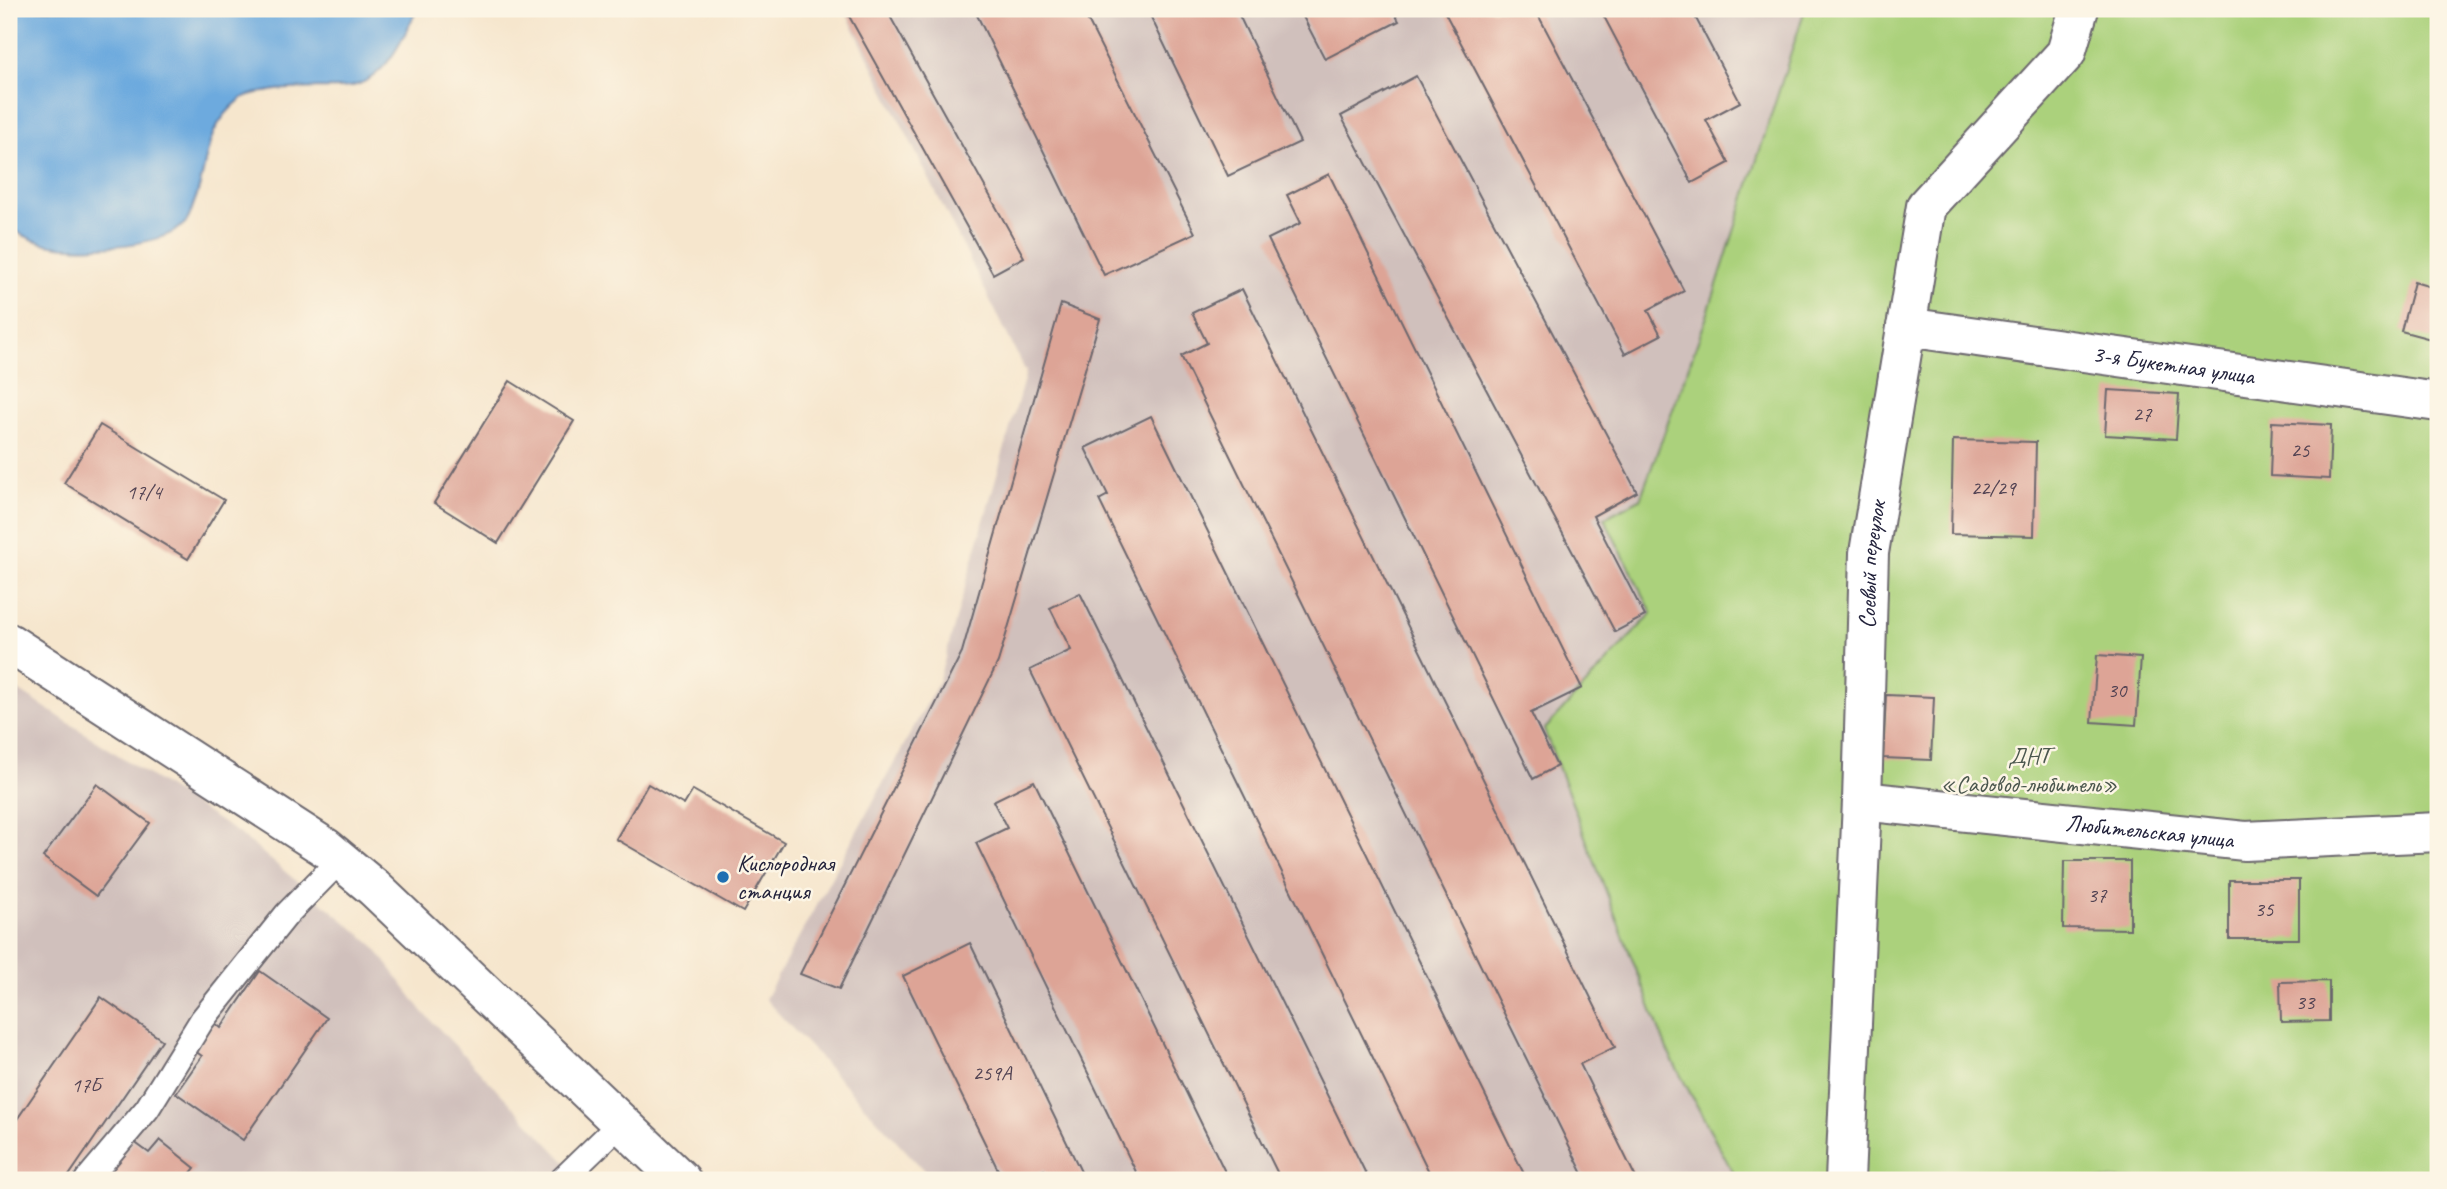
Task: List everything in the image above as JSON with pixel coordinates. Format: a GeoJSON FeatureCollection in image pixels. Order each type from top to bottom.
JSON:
{"type":"FeatureCollection","features":[{"type":"Feature","properties":{"kind":"street","name":"Соевый переулок"},"geometry":{"type":"LineString","coordinates":[[1845,1180],[1862,801],[1869,553],[1926,206],[2066,53],[2079,9]]}},
{"type":"Feature","properties":{"kind":"street","name":"3-я Букетная улица"},"geometry":{"type":"LineString","coordinates":[[1906,327],[2438,402]]}},
{"type":"Feature","properties":{"kind":"street"},"geometry":{"type":"LineString","coordinates":[[9,643],[341,859],[681,1180]]}},
{"type":"Feature","properties":{"kind":"street","name":"Любительская улица"},"geometry":{"type":"LineString","coordinates":[[1862,801],[2245,841],[2438,832]]}},
{"type":"Feature","properties":{"kind":"lane"},"geometry":{"type":"LineString","coordinates":[[87,1180],[148,1109],[202,1020],[287,914],[341,859]]}},
{"type":"Feature","properties":{"kind":"lane"},"geometry":{"type":"LineString","coordinates":[[562,1180],[621,1123]]}},
{"type":"Feature","properties":{"kind":"shaded area"},"geometry":{"type":"Polygon","coordinates":[[[844,9],[1805,9],[1706,319],[1640,499],[1604,518],[1652,613],[1544,730],[1667,1050],[1737,1180],[933,1180],[765,999],[938,683],[1026,372],[844,9]]]}},
{"type":"Feature","properties":{"kind":"shaded area"},"geometry":{"type":"Polygon","coordinates":[[[9,684],[241,835],[372,944],[423,1012],[583,1180],[9,1180],[9,684]]]}},
{"type":"Feature","properties":{"kind":"green space","name":"ДНТ «Садовод-любитель»"},"geometry":{"type":"Polygon","coordinates":[[[1805,9],[2438,9],[2438,1180],[1737,1180],[1667,1050],[1544,730],[1652,613],[1604,518],[1640,499],[1706,319],[1805,9]]]}},
{"type":"Feature","properties":{"kind":"water"},"geometry":{"type":"Polygon","coordinates":[[[9,9],[417,9],[389,60],[368,79],[340,88],[280,90],[251,94],[241,99],[228,111],[213,135],[190,216],[176,230],[145,242],[88,247],[45,244],[9,227],[9,9]]]}},
{"type":"Feature","properties":{"kind":"building"},"geometry":{"type":"Polygon","coordinates":[[[845,9],[886,9],[1024,257],[993,274],[845,9]]]}},
{"type":"Feature","properties":{"kind":"building"},"geometry":{"type":"Polygon","coordinates":[[[974,9],[1082,9],[1195,233],[1104,275],[974,9]]]}},
{"type":"Feature","properties":{"kind":"building"},"geometry":{"type":"Polygon","coordinates":[[[1147,9],[1236,9],[1300,142],[1228,176],[1147,9]]]}},
{"type":"Feature","properties":{"kind":"building"},"geometry":{"type":"Polygon","coordinates":[[[1299,9],[1392,9],[1399,21],[1325,59],[1299,9]]]}},
{"type":"Feature","properties":{"kind":"building"},"geometry":{"type":"Polygon","coordinates":[[[1443,9],[1535,9],[1684,291],[1648,310],[1661,335],[1625,354],[1443,9]]]}},
{"type":"Feature","properties":{"kind":"building"},"geometry":{"type":"Polygon","coordinates":[[[1600,9],[1691,9],[1740,102],[1706,120],[1729,163],[1692,183],[1600,9]]]}},
{"type":"Feature","properties":{"kind":"building"},"geometry":{"type":"Polygon","coordinates":[[[1416,76],[1637,492],[1593,516],[1645,616],[1615,632],[1341,116],[1416,76]]]}},
{"type":"Feature","properties":{"kind":"building"},"geometry":{"type":"Polygon","coordinates":[[[1329,174],[1582,688],[1531,713],[1557,766],[1533,779],[1268,239],[1301,223],[1287,195],[1329,174]]]}},
{"type":"Feature","properties":{"kind":"building"},"geometry":{"type":"Polygon","coordinates":[[[2414,282],[2438,289],[2438,341],[2401,331],[2414,282]]]}},
{"type":"Feature","properties":{"kind":"building"},"geometry":{"type":"Polygon","coordinates":[[[1242,289],[1615,1047],[1580,1064],[1637,1180],[1586,1180],[1181,356],[1207,343],[1192,313],[1242,289]]]}},
{"type":"Feature","properties":{"kind":"building"},"geometry":{"type":"Polygon","coordinates":[[[1061,304],[1100,319],[998,662],[839,989],[800,974],[962,652],[1061,304]]]}},
{"type":"Feature","properties":{"kind":"building"},"geometry":{"type":"Polygon","coordinates":[[[510,381],[574,421],[498,543],[434,503],[510,381]]]}},
{"type":"Feature","properties":{"kind":"building"},"geometry":{"type":"Polygon","coordinates":[[[2108,390],[2179,394],[2176,439],[2105,435],[2108,390]]]}},
{"type":"Feature","properties":{"kind":"building"},"geometry":{"type":"Polygon","coordinates":[[[1151,416],[1527,1180],[1433,1180],[1099,500],[1108,495],[1085,448],[1151,416]]]}},
{"type":"Feature","properties":{"kind":"building"},"geometry":{"type":"Polygon","coordinates":[[[2272,422],[2331,425],[2329,479],[2270,476],[2272,422]]]}},
{"type":"Feature","properties":{"kind":"building"},"geometry":{"type":"Polygon","coordinates":[[[100,425],[224,500],[188,559],[64,483],[100,425]]]}},
{"type":"Feature","properties":{"kind":"building"},"geometry":{"type":"Polygon","coordinates":[[[1953,440],[2036,442],[2034,536],[1951,534],[1953,440]]]}},
{"type":"Feature","properties":{"kind":"building"},"geometry":{"type":"Polygon","coordinates":[[[1080,593],[1369,1180],[1281,1180],[1030,670],[1071,650],[1050,608],[1080,593]]]}},
{"type":"Feature","properties":{"kind":"building"},"geometry":{"type":"Polygon","coordinates":[[[2097,655],[2141,658],[2136,725],[2092,722],[2097,655]]]}},
{"type":"Feature","properties":{"kind":"building"},"geometry":{"type":"Polygon","coordinates":[[[1886,695],[1934,697],[1931,760],[1883,758],[1886,695]]]}},
{"type":"Feature","properties":{"kind":"building"},"geometry":{"type":"Polygon","coordinates":[[[1034,781],[1229,1180],[1140,1180],[976,843],[1007,828],[993,801],[1034,781]]]}},
{"type":"Feature","properties":{"kind":"building"},"geometry":{"type":"Polygon","coordinates":[[[97,784],[150,823],[96,896],[43,857],[97,784]]]}},
{"type":"Feature","properties":{"kind":"building","name":"Кислородная станция"},"geometry":{"type":"Polygon","coordinates":[[[648,784],[684,805],[693,790],[784,842],[743,912],[616,839],[648,784]]]}},
{"type":"Feature","properties":{"kind":"building"},"geometry":{"type":"Polygon","coordinates":[[[2064,861],[2130,861],[2130,929],[2063,928],[2064,861]]]}},
{"type":"Feature","properties":{"kind":"building"},"geometry":{"type":"Polygon","coordinates":[[[2229,880],[2299,880],[2299,939],[2229,939],[2229,880]]]}},
{"type":"Feature","properties":{"kind":"building"},"geometry":{"type":"Polygon","coordinates":[[[970,943],[1085,1180],[1049,1180],[1044,1170],[1022,1180],[1003,1180],[903,976],[970,943]]]}},
{"type":"Feature","properties":{"kind":"building"},"geometry":{"type":"Polygon","coordinates":[[[260,971],[327,1018],[243,1140],[176,1093],[202,1056],[195,1051],[215,1023],[221,1028],[260,971]]]}},
{"type":"Feature","properties":{"kind":"building"},"geometry":{"type":"Polygon","coordinates":[[[2329,981],[2329,1021],[2281,1022],[2280,982],[2329,981]]]}},
{"type":"Feature","properties":{"kind":"building"},"geometry":{"type":"Polygon","coordinates":[[[101,997],[162,1040],[66,1180],[9,1180],[9,1131],[101,997]]]}},
{"type":"Feature","properties":{"kind":"building"},"geometry":{"type":"Polygon","coordinates":[[[160,1140],[195,1168],[185,1180],[104,1180],[134,1142],[149,1153],[160,1140]]]}},
{"type":"Feature","properties":{"kind":"place","name":"Кислородная станция"},"geometry":{"type":"Point","coordinates":[723,877]}}]}
